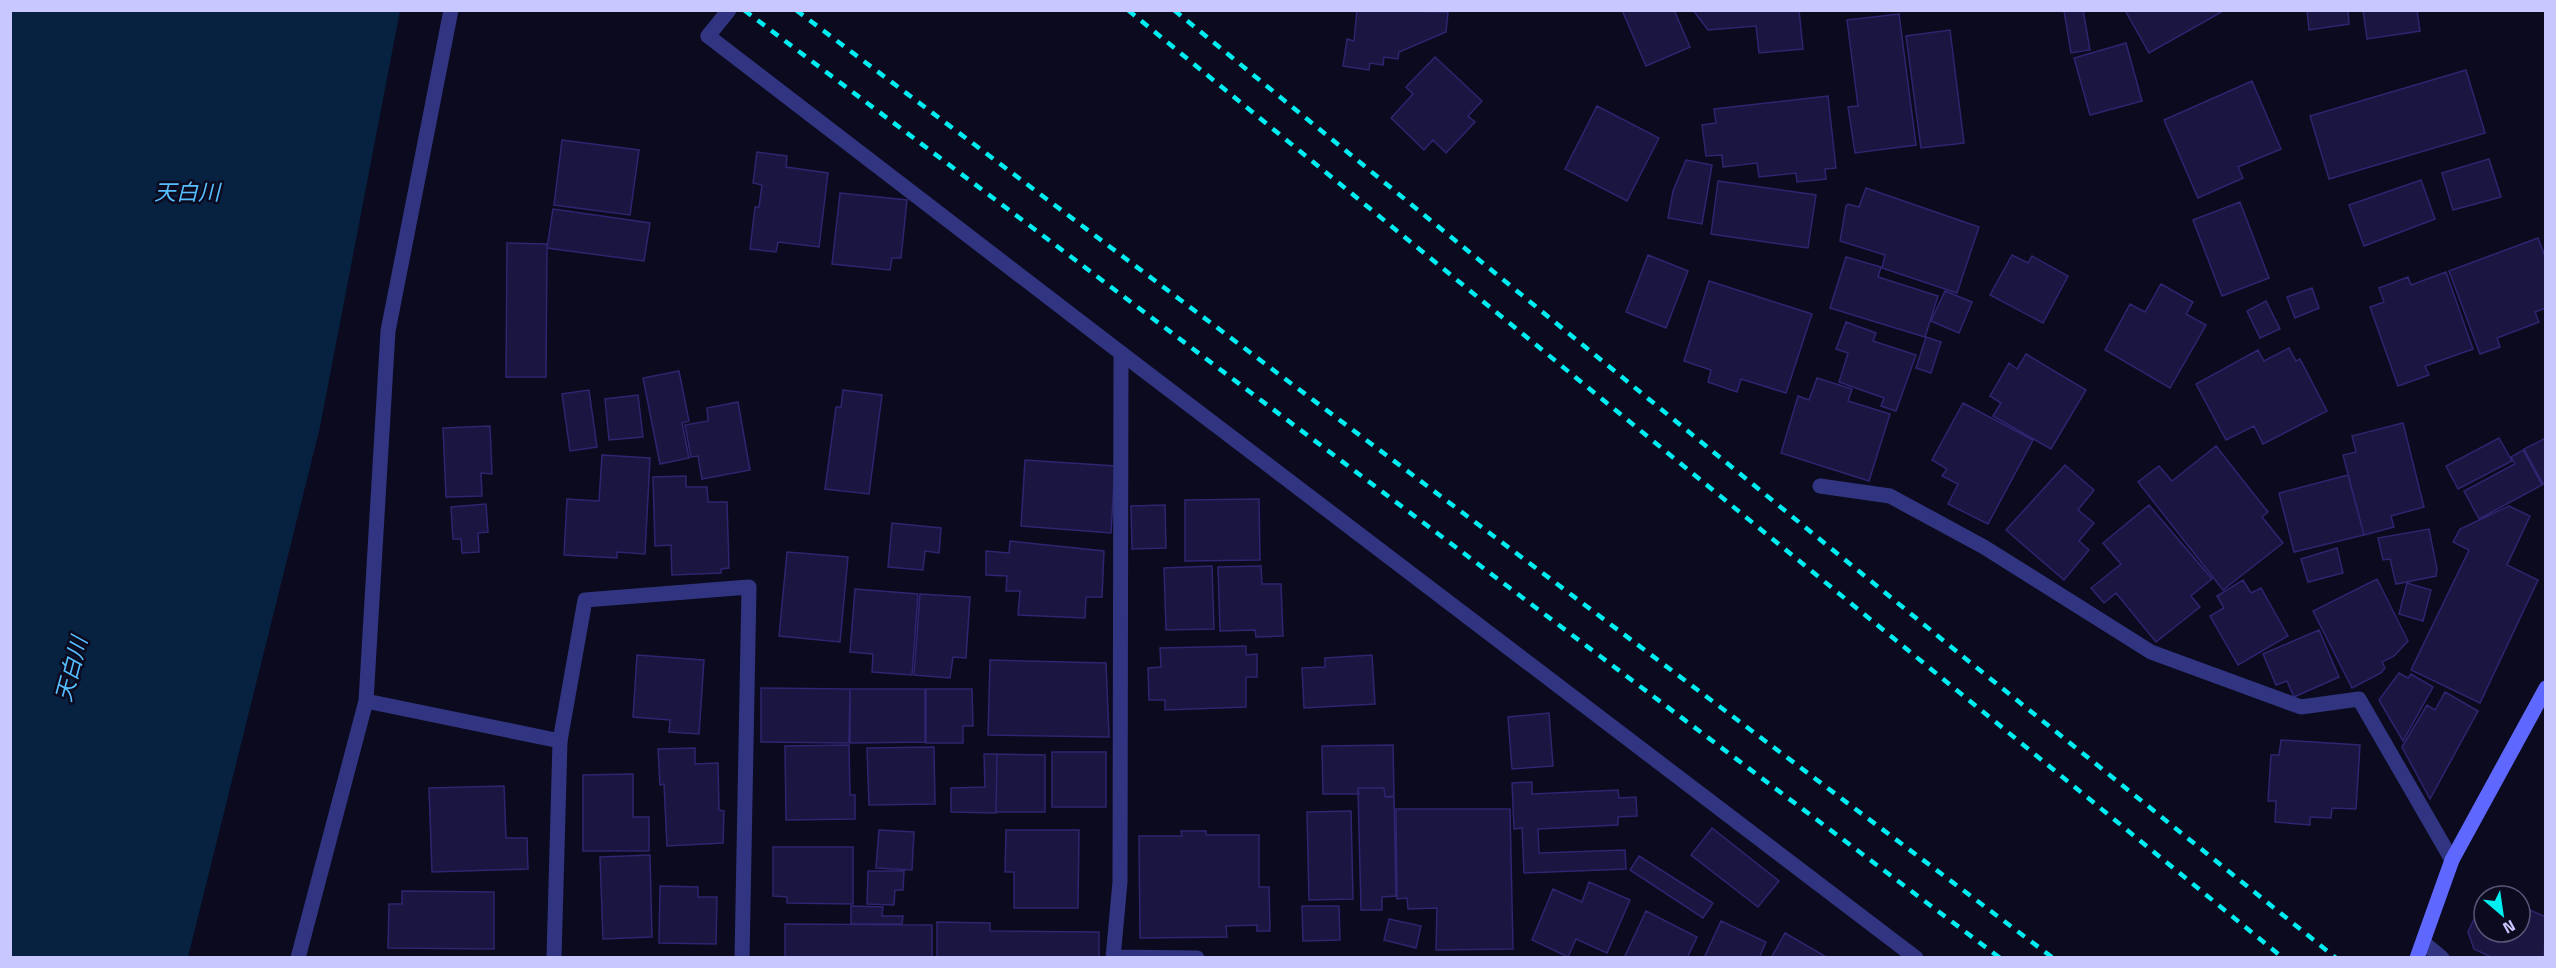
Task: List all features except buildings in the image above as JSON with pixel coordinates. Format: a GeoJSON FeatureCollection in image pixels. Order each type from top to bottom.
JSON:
{"type":"FeatureCollection","features":[{"type":"Feature","properties":{"kind":"street"},"geometry":{"type":"LineString","coordinates":[[298,957],[366,701],[388,331],[451,10]]}},
{"type":"Feature","properties":{"kind":"street"},"geometry":{"type":"LineString","coordinates":[[729,10],[708,36],[1916,957]]}},
{"type":"Feature","properties":{"kind":"street"},"geometry":{"type":"LineString","coordinates":[[1121,353],[1120,882],[1113,957],[1197,957]]}},
{"type":"Feature","properties":{"kind":"street"},"geometry":{"type":"LineString","coordinates":[[1820,486],[1890,496],[1984,547],[2151,652],[2301,707],[2359,699],[2452,860]]}},
{"type":"Feature","properties":{"kind":"street"},"geometry":{"type":"LineString","coordinates":[[554,957],[560,741],[585,600],[749,587],[742,957]]}},
{"type":"Feature","properties":{"kind":"street"},"geometry":{"type":"LineString","coordinates":[[2442,957],[2421,950],[2452,860],[2546,688]]}},
{"type":"Feature","properties":{"kind":"street"},"geometry":{"type":"LineString","coordinates":[[366,701],[560,741]]}},
{"type":"Feature","properties":{"kind":"water","name":"天白川"},"geometry":{"type":"Polygon","coordinates":[[[10,11],[400,11],[320,427],[188,957],[11,957],[10,11]]]}},
{"type":"Feature","properties":{"kind":"railway"},"geometry":{"type":"LineString","coordinates":[[744,10],[2000,958]]}},
{"type":"Feature","properties":{"kind":"railway"},"geometry":{"type":"LineString","coordinates":[[796,10],[2053,958]]}},
{"type":"Feature","properties":{"kind":"railway"},"geometry":{"type":"LineString","coordinates":[[1128,10],[2283,958]]}},
{"type":"Feature","properties":{"kind":"railway"},"geometry":{"type":"LineString","coordinates":[[1174,10],[1966,659],[2336,958]]}}]}
